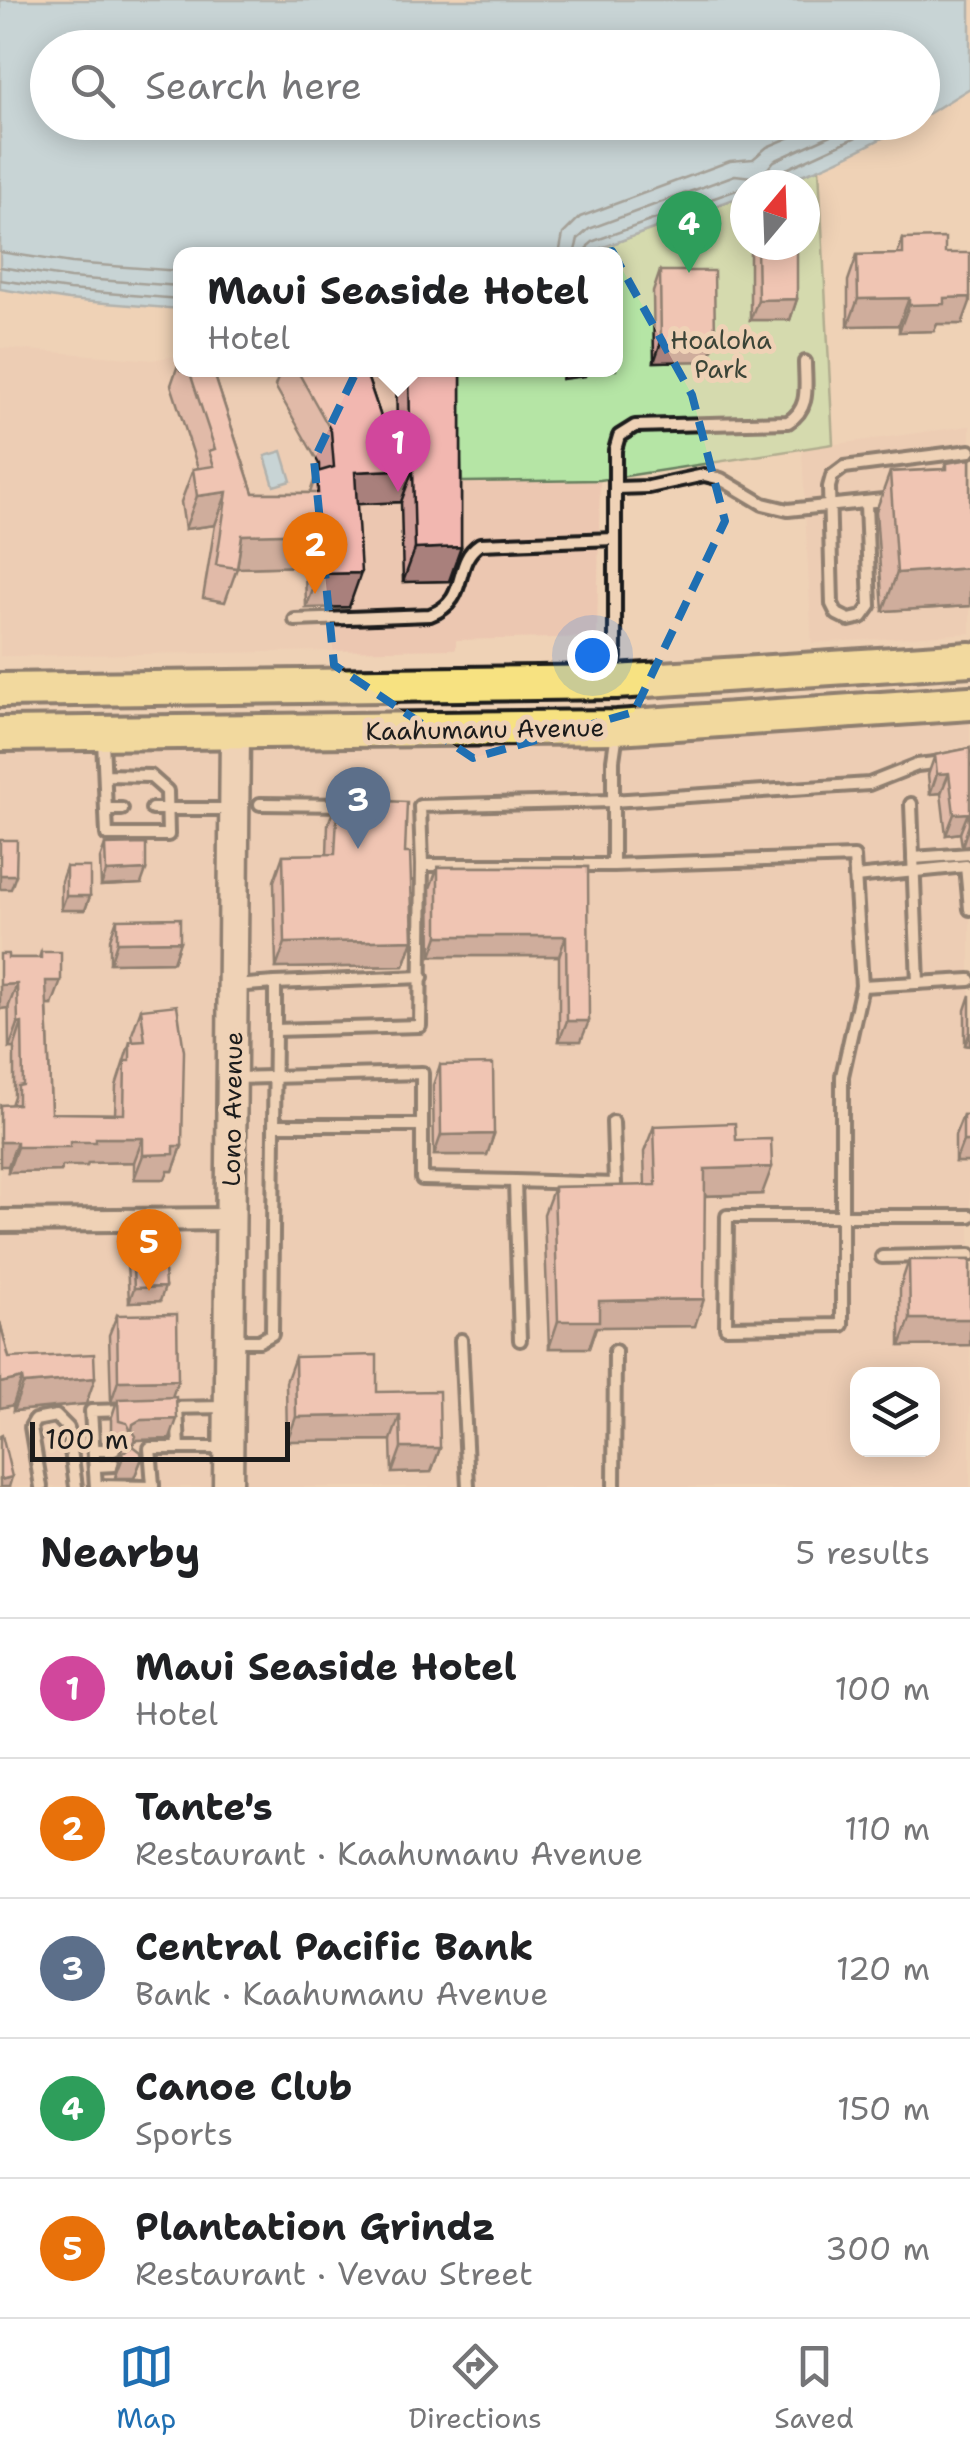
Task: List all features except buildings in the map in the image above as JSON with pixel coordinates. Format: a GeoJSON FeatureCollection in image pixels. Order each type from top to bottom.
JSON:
{"type":"FeatureCollection","features":[{"type":"Feature","properties":{"kind":"main road","name":"Kaahumanu Avenue"},"geometry":{"type":"LineString","coordinates":[[0,690],[234,689],[970,658]]}},
{"type":"Feature","properties":{"kind":"main road"},"geometry":{"type":"LineString","coordinates":[[616,670],[617,728]]}},
{"type":"Feature","properties":{"kind":"main road"},"geometry":{"type":"LineString","coordinates":[[234,689],[235,732]]}},
{"type":"Feature","properties":{"kind":"main road","name":"Kaahumanu Avenue"},"geometry":{"type":"LineString","coordinates":[[0,734],[617,728],[970,702]]}},
{"type":"Feature","properties":{"kind":"street","name":"Lono Avenue"},"geometry":{"type":"LineString","coordinates":[[228,1487],[235,871],[248,807],[235,732]]}},
{"type":"Feature","properties":{"kind":"street"},"geometry":{"type":"LineString","coordinates":[[0,1221],[230,1219]]}},
{"type":"Feature","properties":{"kind":"lane"},"geometry":{"type":"LineString","coordinates":[[616,670],[616,442],[631,427],[779,424],[792,420],[800,414],[806,400],[805,362]]}},
{"type":"Feature","properties":{"kind":"lane"},"geometry":{"type":"LineString","coordinates":[[866,504],[870,604],[864,616],[854,620],[840,617],[832,604],[830,483],[842,468],[970,450]]}},
{"type":"Feature","properties":{"kind":"lane"},"geometry":{"type":"LineString","coordinates":[[615,485],[649,487],[704,475],[720,479],[752,499],[800,510],[899,498]]}},
{"type":"Feature","properties":{"kind":"lane"},"geometry":{"type":"LineString","coordinates":[[295,620],[430,615],[455,597],[470,552],[480,544],[615,538]]}},
{"type":"Feature","properties":{"kind":"lane"},"geometry":{"type":"LineString","coordinates":[[613,865],[612,760],[617,728]]}},
{"type":"Feature","properties":{"kind":"lane"},"geometry":{"type":"LineString","coordinates":[[102,733],[106,835],[168,835],[167,792],[150,776],[106,776]]}},
{"type":"Feature","properties":{"kind":"lane"},"geometry":{"type":"LineString","coordinates":[[400,806],[612,801],[881,782],[917,765],[970,759]]}},
{"type":"Feature","properties":{"kind":"lane"},"geometry":{"type":"LineString","coordinates":[[911,804],[918,983]]}},
{"type":"Feature","properties":{"kind":"lane"},"geometry":{"type":"LineString","coordinates":[[152,809],[360,805]]}},
{"type":"Feature","properties":{"kind":"lane"},"geometry":{"type":"LineString","coordinates":[[275,1030],[420,1026],[420,806]]}},
{"type":"Feature","properties":{"kind":"lane"},"geometry":{"type":"LineString","coordinates":[[106,809],[122,809]]}},
{"type":"Feature","properties":{"kind":"lane"},"geometry":{"type":"LineString","coordinates":[[856,877],[970,854]]}},
{"type":"Feature","properties":{"kind":"lane"},"geometry":{"type":"LineString","coordinates":[[422,865],[613,865],[854,857],[862,986],[842,1076],[841,1215],[842,1325],[726,1327],[727,1216],[841,1215],[970,1216]]}},
{"type":"Feature","properties":{"kind":"lane"},"geometry":{"type":"LineString","coordinates":[[913,864],[966,866],[970,908]]}},
{"type":"Feature","properties":{"kind":"lane"},"geometry":{"type":"LineString","coordinates":[[234,986],[422,978]]}},
{"type":"Feature","properties":{"kind":"lane"},"geometry":{"type":"LineString","coordinates":[[862,986],[970,980]]}},
{"type":"Feature","properties":{"kind":"lane"},"geometry":{"type":"LineString","coordinates":[[229,1341],[260,1342],[272,1334],[275,983]]}},
{"type":"Feature","properties":{"kind":"lane"},"geometry":{"type":"LineString","coordinates":[[233,1078],[422,1073],[422,1179],[615,1184],[613,1122]]}},
{"type":"Feature","properties":{"kind":"lane"},"geometry":{"type":"LineString","coordinates":[[274,1125],[421,1125]]}},
{"type":"Feature","properties":{"kind":"lane"},"geometry":{"type":"LineString","coordinates":[[515,1181],[520,1340]]}},
{"type":"Feature","properties":{"kind":"lane"},"geometry":{"type":"LineString","coordinates":[[882,1257],[970,1255]]}},
{"type":"Feature","properties":{"kind":"lane"},"geometry":{"type":"LineString","coordinates":[[461,1340],[468,1487]]}},
{"type":"Feature","properties":{"kind":"lane"},"geometry":{"type":"LineString","coordinates":[[614,1487],[615,1351]]}},
{"type":"Feature","properties":{"kind":"lane"},"geometry":{"type":"LineString","coordinates":[[150,1448],[153,1486],[97,1487],[91,1411],[228,1406]]}},
{"type":"Feature","properties":{"kind":"lane"},"geometry":{"type":"LineString","coordinates":[[178,1408],[179,1448]]}},
{"type":"Feature","properties":{"kind":"lane"},"geometry":{"type":"LineString","coordinates":[[41,1487],[31,1427],[35,1420],[56,1416],[68,1428],[76,1487]]}},
{"type":"Feature","properties":{"kind":"lane"},"geometry":{"type":"LineString","coordinates":[[133,1449],[228,1448]]}},
{"type":"Feature","properties":{"kind":"lane"},"geometry":{"type":"LineString","coordinates":[[94,1450],[114,1450]]}},
{"type":"Feature","properties":{"kind":"lane"},"geometry":{"type":"LineString","coordinates":[[133,1464],[151,1463]]}},
{"type":"Feature","properties":{"kind":"lane"},"geometry":{"type":"LineString","coordinates":[[96,1466],[114,1465]]}},
{"type":"Feature","properties":{"kind":"highlighted area"},"geometry":{"type":"Polygon","coordinates":[[[612,251],[692,395],[725,521],[634,712],[473,758],[334,665],[314,460],[379,324],[612,251]]]}},
{"type":"Feature","properties":{"kind":"shaded area"},"geometry":{"type":"Polygon","coordinates":[[[0,348],[153,360],[173,356],[173,377],[456,377],[462,482],[600,480],[597,637],[456,640],[456,649],[0,656],[0,348]]]}},
{"type":"Feature","properties":{"kind":"shaded area"},"geometry":{"type":"Polygon","coordinates":[[[970,426],[970,633],[812,643],[802,449],[970,426]]]}},
{"type":"Feature","properties":{"kind":"shaded area"},"geometry":{"type":"Polygon","coordinates":[[[970,703],[970,1487],[0,1487],[0,734],[970,703]]]}},
{"type":"Feature","properties":{"kind":"green space","name":"Hoaloha Park"},"geometry":{"type":"Polygon","coordinates":[[[820,188],[833,444],[600,480],[462,482],[456,377],[623,377],[623,247],[604,247],[730,201],[730,260],[820,260],[820,188]]]}},
{"type":"Feature","properties":{"kind":"water"},"geometry":{"type":"Polygon","coordinates":[[[0,0],[970,0],[970,88],[940,107],[940,30],[30,30],[30,140],[879,140],[815,170],[730,170],[730,201],[604,247],[173,247],[173,308],[68,300],[0,289],[0,0]]]}},
{"type":"Feature","properties":{"kind":"water"},"geometry":{"type":"Polygon","coordinates":[[[282,451],[291,481],[274,486],[265,456],[282,451]]]}},
{"type":"Feature","properties":{"kind":"place","name":"Canoe Club"},"geometry":{"type":"Point","coordinates":[689,273]}},
{"type":"Feature","properties":{"kind":"place","name":"Maui Seaside Hotel"},"geometry":{"type":"Point","coordinates":[398,492]}},
{"type":"Feature","properties":{"kind":"place","name":"Tante's"},"geometry":{"type":"Point","coordinates":[315,594]}},
{"type":"Feature","properties":{"kind":"place","name":"Central Pacific Bank"},"geometry":{"type":"Point","coordinates":[358,849]}},
{"type":"Feature","properties":{"kind":"place","name":"Plantation Grindz"},"geometry":{"type":"Point","coordinates":[149,1291]}}]}
